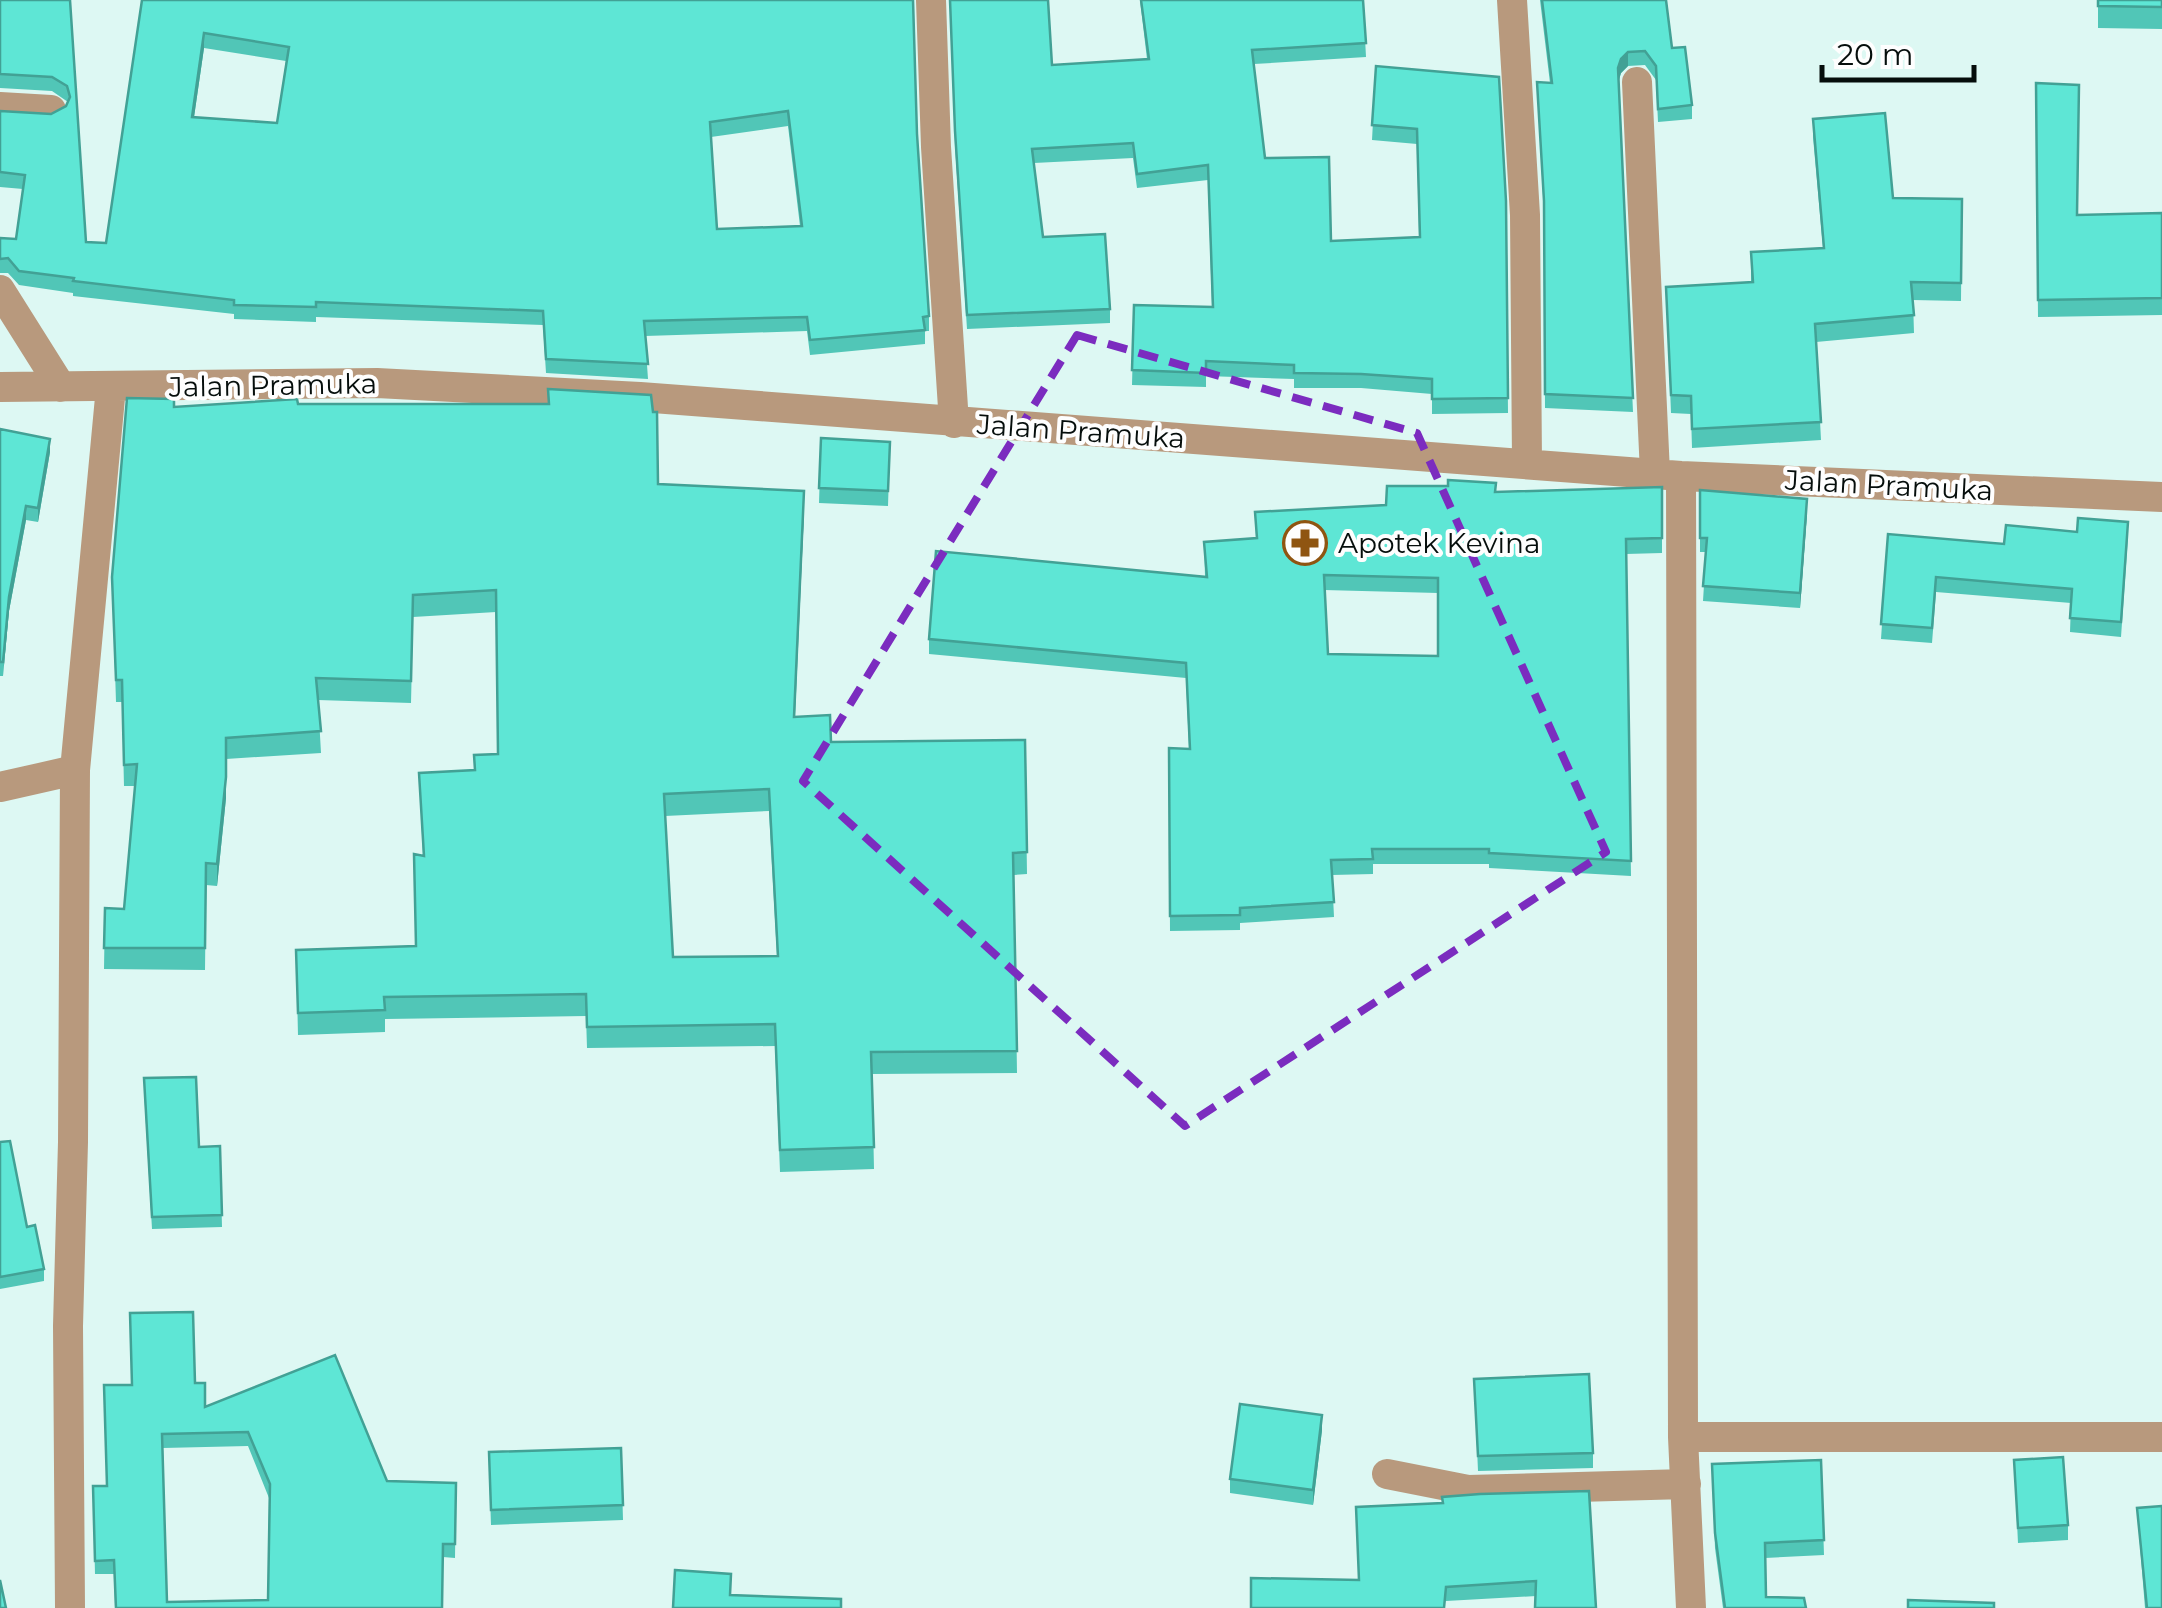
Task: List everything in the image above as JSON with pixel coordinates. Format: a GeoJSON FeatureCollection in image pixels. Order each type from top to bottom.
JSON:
{"type":"FeatureCollection","features":[{"type":"Feature","properties":{"kind":"street"},"geometry":{"type":"LineString","coordinates":[[931,0],[936,147],[954,422]]}},
{"type":"Feature","properties":{"kind":"street"},"geometry":{"type":"LineString","coordinates":[[1512,0],[1525,215],[1527,462]]}},
{"type":"Feature","properties":{"kind":"street"},"geometry":{"type":"LineString","coordinates":[[1637,82],[1668,474],[1683,1437],[1691,1608]]}},
{"type":"Feature","properties":{"kind":"street"},"geometry":{"type":"LineString","coordinates":[[0,107],[51,110]]}},
{"type":"Feature","properties":{"kind":"street"},"geometry":{"type":"LineString","coordinates":[[0,290],[61,387]]}},
{"type":"Feature","properties":{"kind":"street","name":"Jalan Pramuka"},"geometry":{"type":"LineString","coordinates":[[0,387],[377,383],[640,397],[1668,474],[2162,497]]}},
{"type":"Feature","properties":{"kind":"street"},"geometry":{"type":"LineString","coordinates":[[70,1608],[68,1326],[75,770],[111,386]]}},
{"type":"Feature","properties":{"kind":"street"},"geometry":{"type":"LineString","coordinates":[[0,787],[75,770]]}},
{"type":"Feature","properties":{"kind":"street"},"geometry":{"type":"LineString","coordinates":[[1683,1437],[2162,1437]]}},
{"type":"Feature","properties":{"kind":"street"},"geometry":{"type":"LineString","coordinates":[[1387,1474],[1468,1490],[1686,1484]]}},
{"type":"Feature","properties":{"kind":"highlighted area"},"geometry":{"type":"Polygon","coordinates":[[[1077,335],[1417,433],[1606,852],[1185,1126],[803,781],[1077,335]]]}},
{"type":"Feature","properties":{"kind":"building"},"geometry":{"type":"Polygon","coordinates":[[[0,0],[70,0],[86,242],[106,243],[142,0],[913,0],[929,316],[923,317],[925,330],[810,340],[807,317],[644,321],[648,364],[546,359],[543,311],[316,302],[316,307],[234,305],[234,300],[19,271],[8,258],[0,259],[0,238],[16,239],[25,175],[0,172],[0,111],[51,114],[66,106],[70,97],[67,86],[52,77],[0,74],[0,0]],[[204,33],[192,117],[277,123],[289,47],[204,33]],[[788,111],[710,122],[717,229],[802,226],[788,111]]]}},
{"type":"Feature","properties":{"kind":"building"},"geometry":{"type":"Polygon","coordinates":[[[950,0],[1048,0],[1052,65],[1149,59],[1141,0],[1363,0],[1366,43],[1252,50],[1265,158],[1329,157],[1331,241],[1420,237],[1417,129],[1372,125],[1376,66],[1499,77],[1506,201],[1508,398],[1432,399],[1432,379],[1294,373],[1294,365],[1206,361],[1206,373],[1132,370],[1134,305],[1213,307],[1208,165],[1137,174],[1133,143],[1032,149],[1043,237],[1105,234],[1110,309],[967,315],[950,0]]]}},
{"type":"Feature","properties":{"kind":"building"},"geometry":{"type":"Polygon","coordinates":[[[1542,0],[1666,0],[1672,48],[1685,47],[1692,105],[1658,109],[1656,66],[1645,51],[1628,52],[1618,68],[1633,398],[1545,394],[1544,201],[1537,82],[1552,83],[1542,0]]]}},
{"type":"Feature","properties":{"kind":"building"},"geometry":{"type":"Polygon","coordinates":[[[2098,0],[2162,0],[2162,7],[2098,6],[2098,0]]]}},
{"type":"Feature","properties":{"kind":"building"},"geometry":{"type":"Polygon","coordinates":[[[2036,83],[2079,85],[2077,215],[2162,213],[2162,298],[2038,300],[2036,83]]]}},
{"type":"Feature","properties":{"kind":"building"},"geometry":{"type":"Polygon","coordinates":[[[1885,113],[1893,198],[1962,199],[1961,283],[1911,282],[1914,315],[1815,324],[1821,422],[1692,429],[1691,396],[1671,395],[1666,287],[1753,282],[1751,252],[1824,248],[1813,119],[1885,113]]]}},
{"type":"Feature","properties":{"kind":"building"},"geometry":{"type":"Polygon","coordinates":[[[548,389],[651,395],[653,412],[657,412],[658,484],[804,491],[794,717],[830,715],[831,742],[1025,740],[1027,852],[1013,853],[1017,1051],[871,1052],[874,1147],[780,1150],[775,1024],[587,1027],[586,994],[384,997],[385,1010],[298,1013],[296,950],[416,946],[414,854],[424,856],[419,773],[475,770],[474,755],[498,754],[496,590],[413,595],[411,681],[316,678],[321,731],[226,738],[217,864],[206,863],[205,948],[104,948],[105,908],[124,909],[137,764],[124,765],[122,680],[116,680],[112,577],[127,398],[174,399],[174,407],[297,399],[298,404],[549,404],[548,389]],[[769,789],[664,794],[673,957],[778,956],[769,789]]]}},
{"type":"Feature","properties":{"kind":"building"},"geometry":{"type":"Polygon","coordinates":[[[0,429],[50,439],[38,508],[26,506],[9,597],[3,662],[0,662],[0,429]]]}},
{"type":"Feature","properties":{"kind":"building"},"geometry":{"type":"Polygon","coordinates":[[[821,438],[890,442],[888,491],[819,488],[821,438]]]}},
{"type":"Feature","properties":{"kind":"building"},"geometry":{"type":"Polygon","coordinates":[[[1448,480],[1496,483],[1495,492],[1662,487],[1662,538],[1626,539],[1631,861],[1489,853],[1489,849],[1372,849],[1373,859],[1331,860],[1334,902],[1240,908],[1240,915],[1170,916],[1169,748],[1190,749],[1186,663],[929,639],[936,551],[1207,577],[1204,542],[1257,538],[1255,512],[1386,505],[1387,486],[1448,486],[1448,480]],[[1324,575],[1328,654],[1438,656],[1438,578],[1324,575]]]}},
{"type":"Feature","properties":{"kind":"building"},"geometry":{"type":"Polygon","coordinates":[[[1700,490],[1807,499],[1800,593],[1703,586],[1707,538],[1700,538],[1700,490]]]}},
{"type":"Feature","properties":{"kind":"building"},"geometry":{"type":"Polygon","coordinates":[[[2078,518],[2128,522],[2121,622],[2070,618],[2072,589],[1936,577],[1932,628],[1881,624],[1888,534],[2004,544],[2006,525],[2077,532],[2078,518]]]}},
{"type":"Feature","properties":{"kind":"building"},"geometry":{"type":"Polygon","coordinates":[[[196,1077],[199,1147],[220,1146],[222,1215],[152,1217],[144,1078],[196,1077]]]}},
{"type":"Feature","properties":{"kind":"building"},"geometry":{"type":"Polygon","coordinates":[[[10,1141],[27,1227],[35,1225],[44,1269],[0,1277],[0,1142],[10,1141]]]}},
{"type":"Feature","properties":{"kind":"building"},"geometry":{"type":"Polygon","coordinates":[[[193,1312],[195,1383],[205,1383],[205,1407],[335,1355],[387,1481],[456,1483],[455,1544],[443,1544],[442,1608],[116,1608],[114,1560],[95,1561],[93,1486],[107,1486],[104,1385],[132,1385],[130,1313],[193,1312]],[[248,1432],[162,1434],[167,1602],[268,1600],[270,1484],[248,1432]]]}},
{"type":"Feature","properties":{"kind":"building"},"geometry":{"type":"Polygon","coordinates":[[[1589,1374],[1593,1453],[1478,1456],[1474,1379],[1589,1374]]]}},
{"type":"Feature","properties":{"kind":"building"},"geometry":{"type":"Polygon","coordinates":[[[1240,1404],[1322,1415],[1313,1490],[1230,1479],[1240,1404]]]}},
{"type":"Feature","properties":{"kind":"building"},"geometry":{"type":"Polygon","coordinates":[[[621,1448],[623,1505],[491,1510],[489,1452],[621,1448]]]}},
{"type":"Feature","properties":{"kind":"building"},"geometry":{"type":"Polygon","coordinates":[[[2063,1457],[2068,1525],[2018,1528],[2014,1460],[2063,1457]]]}},
{"type":"Feature","properties":{"kind":"building"},"geometry":{"type":"Polygon","coordinates":[[[1821,1460],[1824,1540],[1765,1543],[1766,1597],[1804,1598],[1806,1608],[1725,1608],[1715,1533],[1712,1464],[1821,1460]]]}},
{"type":"Feature","properties":{"kind":"building"},"geometry":{"type":"Polygon","coordinates":[[[1589,1491],[1596,1608],[1535,1608],[1536,1581],[1446,1587],[1444,1608],[1251,1608],[1251,1578],[1359,1580],[1356,1507],[1443,1503],[1442,1497],[1480,1494],[1589,1491]]]}},
{"type":"Feature","properties":{"kind":"building"},"geometry":{"type":"Polygon","coordinates":[[[2162,1506],[2162,1608],[2147,1608],[2137,1508],[2162,1506]]]}},
{"type":"Feature","properties":{"kind":"building"},"geometry":{"type":"Polygon","coordinates":[[[675,1570],[731,1574],[730,1595],[841,1599],[841,1608],[673,1608],[675,1570]]]}},
{"type":"Feature","properties":{"kind":"building"},"geometry":{"type":"Polygon","coordinates":[[[0,1580],[6,1608],[0,1608],[0,1580]]]}},
{"type":"Feature","properties":{"kind":"building"},"geometry":{"type":"Polygon","coordinates":[[[1908,1600],[1994,1603],[1994,1608],[1908,1608],[1908,1600]]]}},
{"type":"Feature","properties":{"kind":"place","name":"Apotek Kevina"},"geometry":{"type":"Point","coordinates":[1305,543]}}]}
